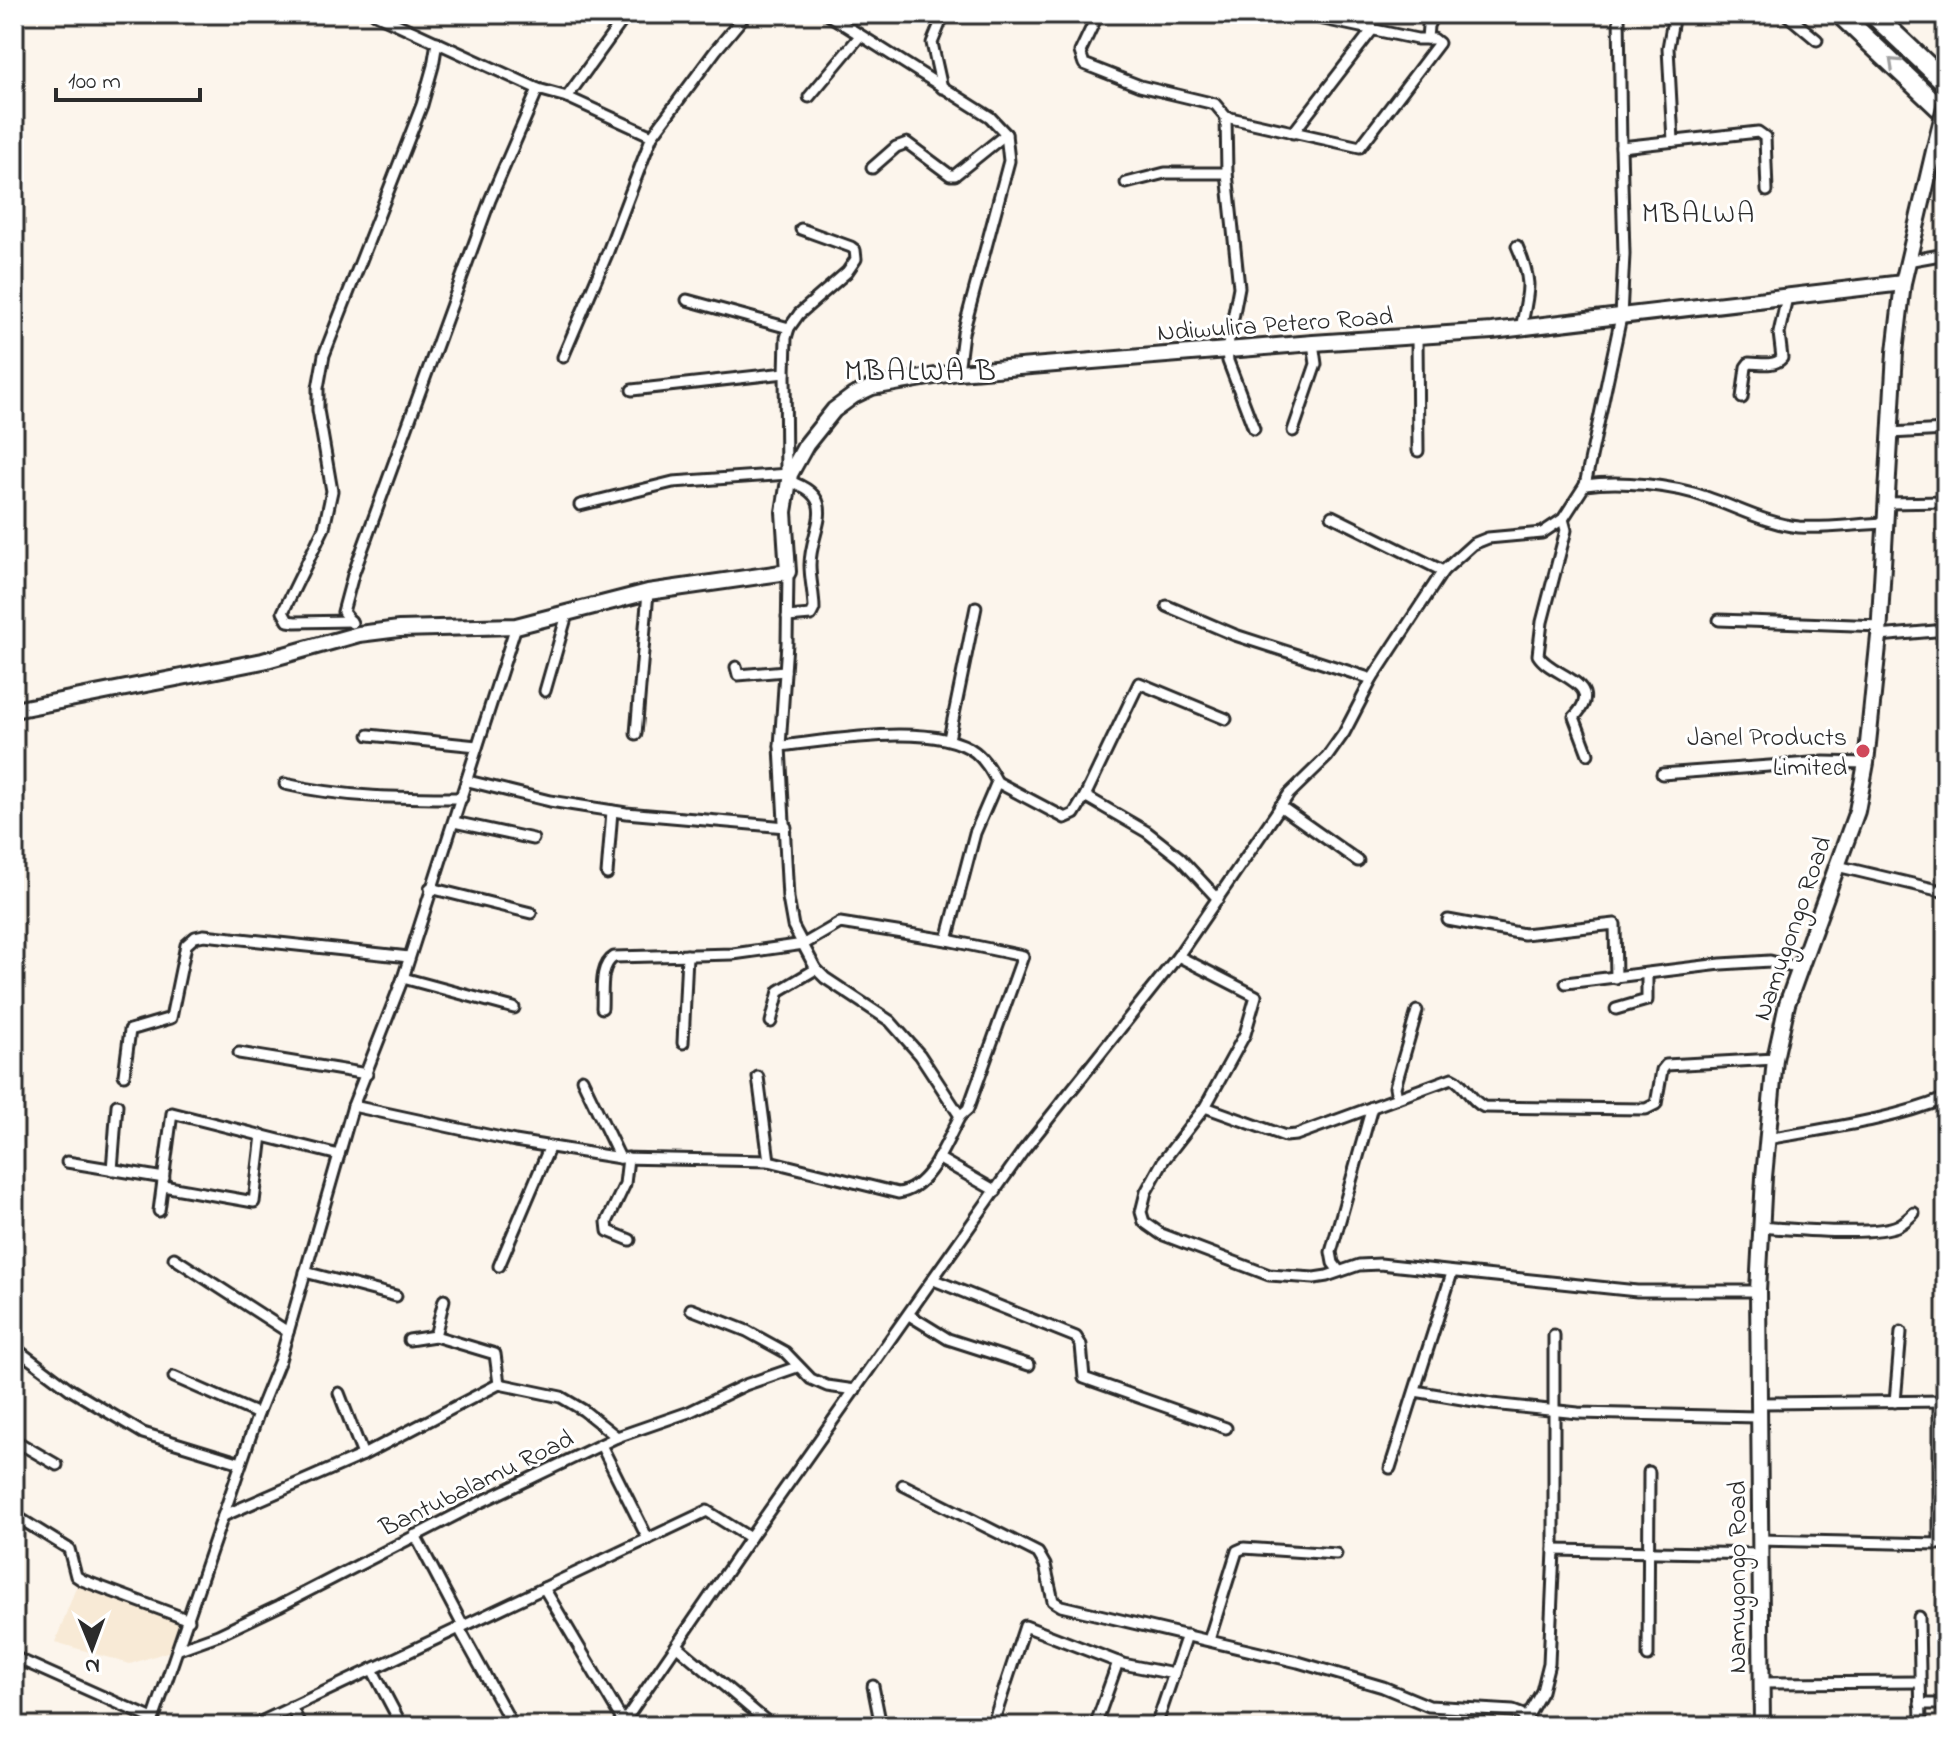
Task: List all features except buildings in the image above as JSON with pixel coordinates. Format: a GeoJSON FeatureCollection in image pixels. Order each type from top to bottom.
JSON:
{"type":"FeatureCollection","features":[{"type":"Feature","properties":{"kind":"highway"},"geometry":{"type":"LineString","coordinates":[[1840,14],[1946,114]]}},
{"type":"Feature","properties":{"kind":"highway"},"geometry":{"type":"LineString","coordinates":[[1873,14],[1946,83]]}},
{"type":"Feature","properties":{"kind":"street"},"geometry":{"type":"LineString","coordinates":[[375,14],[538,89],[567,97],[652,136]]}},
{"type":"Feature","properties":{"kind":"street"},"geometry":{"type":"LineString","coordinates":[[567,97],[627,14]]}},
{"type":"Feature","properties":{"kind":"street"},"geometry":{"type":"LineString","coordinates":[[563,357],[652,136],[746,14]]}},
{"type":"Feature","properties":{"kind":"street"},"geometry":{"type":"LineString","coordinates":[[827,14],[990,117],[1006,134],[1009,161],[963,333],[958,372]]}},
{"type":"Feature","properties":{"kind":"street"},"geometry":{"type":"LineString","coordinates":[[942,88],[932,43],[944,14]]}},
{"type":"Feature","properties":{"kind":"street"},"geometry":{"type":"LineString","coordinates":[[1098,14],[1080,52],[1084,64],[1140,86],[1215,104],[1226,117],[1362,146],[1439,43],[1300,14]]}},
{"type":"Feature","properties":{"kind":"street"},"geometry":{"type":"LineString","coordinates":[[1427,39],[1428,26],[1434,14]]}},
{"type":"Feature","properties":{"kind":"street"},"geometry":{"type":"LineString","coordinates":[[544,1588],[622,1724],[1023,1151],[1178,956],[1289,794],[1335,745],[1372,679],[1443,571],[1473,544],[1488,538],[1542,533],[1563,519],[1585,485],[1621,317],[1624,254],[1619,14]]}},
{"type":"Feature","properties":{"kind":"street"},"geometry":{"type":"LineString","coordinates":[[1673,141],[1668,48],[1674,14]]}},
{"type":"Feature","properties":{"kind":"street"},"geometry":{"type":"LineString","coordinates":[[1786,14],[1817,40]]}},
{"type":"Feature","properties":{"kind":"street"},"geometry":{"type":"LineString","coordinates":[[1293,133],[1373,29]]}},
{"type":"Feature","properties":{"kind":"street"},"geometry":{"type":"LineString","coordinates":[[809,97],[860,36]]}},
{"type":"Feature","properties":{"kind":"street"},"geometry":{"type":"LineString","coordinates":[[437,42],[422,105],[324,355],[318,410],[332,491],[324,528],[283,612],[288,621],[355,627],[516,626],[648,592],[788,572],[780,746],[790,915],[816,969],[890,1021],[920,1055],[960,1116]]}},
{"type":"Feature","properties":{"kind":"street"},"geometry":{"type":"LineString","coordinates":[[355,627],[343,612],[353,575],[490,200],[538,89]]}},
{"type":"Feature","properties":{"kind":"street","name":"Namugongo Road"},"geometry":{"type":"LineString","coordinates":[[1762,1726],[1758,1291],[1775,1059],[1787,1004],[1857,811],[1866,763],[1879,631],[1890,433],[1903,283],[1946,103]]}},
{"type":"Feature","properties":{"kind":"street"},"geometry":{"type":"LineString","coordinates":[[1226,117],[1227,173],[1239,287],[1227,350],[1232,375],[1254,429]]}},
{"type":"Feature","properties":{"kind":"street"},"geometry":{"type":"LineString","coordinates":[[1621,147],[1758,132],[1765,137],[1767,145],[1767,191]]}},
{"type":"Feature","properties":{"kind":"street"},"geometry":{"type":"LineString","coordinates":[[872,168],[896,147],[907,143],[950,175],[955,175],[1006,134]]}},
{"type":"Feature","properties":{"kind":"street"},"geometry":{"type":"LineString","coordinates":[[1126,183],[1165,173],[1227,173]]}},
{"type":"Feature","properties":{"kind":"street"},"geometry":{"type":"LineString","coordinates":[[788,476],[785,373],[789,328],[799,314],[847,272],[856,259],[855,250],[851,247],[801,229]]}},
{"type":"Feature","properties":{"kind":"street"},"geometry":{"type":"LineString","coordinates":[[1517,246],[1528,270],[1529,292],[1521,328]]}},
{"type":"Feature","properties":{"kind":"street"},"geometry":{"type":"LineString","coordinates":[[1907,261],[1946,254]]}},
{"type":"Feature","properties":{"kind":"street","name":"Ndiwulira Petero Road"},"geometry":{"type":"LineString","coordinates":[[788,572],[784,512],[788,476],[806,445],[834,410],[872,387],[958,372],[1521,328],[1903,283]]}},
{"type":"Feature","properties":{"kind":"street"},"geometry":{"type":"LineString","coordinates":[[1742,398],[1749,363],[1779,362],[1782,358],[1779,333],[1787,297]]}},
{"type":"Feature","properties":{"kind":"street"},"geometry":{"type":"LineString","coordinates":[[687,300],[789,328]]}},
{"type":"Feature","properties":{"kind":"street"},"geometry":{"type":"LineString","coordinates":[[1417,337],[1418,451]]}},
{"type":"Feature","properties":{"kind":"street"},"geometry":{"type":"LineString","coordinates":[[1293,431],[1316,364],[1313,343]]}},
{"type":"Feature","properties":{"kind":"street"},"geometry":{"type":"LineString","coordinates":[[632,390],[785,373]]}},
{"type":"Feature","properties":{"kind":"street"},"geometry":{"type":"LineString","coordinates":[[1890,433],[1946,430]]}},
{"type":"Feature","properties":{"kind":"street"},"geometry":{"type":"LineString","coordinates":[[580,505],[662,483],[788,476],[816,498],[821,506],[821,517],[810,565],[814,609],[811,615],[787,617]]}},
{"type":"Feature","properties":{"kind":"street"},"geometry":{"type":"LineString","coordinates":[[1585,485],[1604,482],[1673,489],[1798,527],[1885,523]]}},
{"type":"Feature","properties":{"kind":"street"},"geometry":{"type":"LineString","coordinates":[[1886,503],[1946,502]]}},
{"type":"Feature","properties":{"kind":"street"},"geometry":{"type":"LineString","coordinates":[[1332,516],[1443,571]]}},
{"type":"Feature","properties":{"kind":"street"},"geometry":{"type":"LineString","coordinates":[[1563,519],[1566,530],[1542,622],[1538,655],[1543,662],[1581,688],[1585,697],[1583,707],[1574,717],[1588,754]]}},
{"type":"Feature","properties":{"kind":"street"},"geometry":{"type":"LineString","coordinates":[[636,734],[648,592]]}},
{"type":"Feature","properties":{"kind":"street"},"geometry":{"type":"LineString","coordinates":[[1167,606],[1235,635],[1372,679]]}},
{"type":"Feature","properties":{"kind":"street"},"geometry":{"type":"LineString","coordinates":[[949,739],[976,607]]}},
{"type":"Feature","properties":{"kind":"street"},"geometry":{"type":"LineString","coordinates":[[545,691],[568,611]]}},
{"type":"Feature","properties":{"kind":"street"},"geometry":{"type":"LineString","coordinates":[[1719,620],[1879,631],[1946,630]]}},
{"type":"Feature","properties":{"kind":"street"},"geometry":{"type":"LineString","coordinates":[[14,1657],[152,1723],[288,1332],[353,1106],[403,978],[516,626]]}},
{"type":"Feature","properties":{"kind":"street"},"geometry":{"type":"LineString","coordinates":[[14,710],[263,661],[355,627]]}},
{"type":"Feature","properties":{"kind":"street"},"geometry":{"type":"LineString","coordinates":[[736,667],[738,675],[785,671]]}},
{"type":"Feature","properties":{"kind":"street"},"geometry":{"type":"LineString","coordinates":[[780,746],[865,736],[949,739],[976,752],[987,763],[997,782],[1065,818],[1074,814],[1085,796],[1139,683],[1226,719]]}},
{"type":"Feature","properties":{"kind":"street"},"geometry":{"type":"LineString","coordinates":[[369,735],[477,746]]}},
{"type":"Feature","properties":{"kind":"street"},"geometry":{"type":"LineString","coordinates":[[1662,774],[1824,762],[1866,763]]}},
{"type":"Feature","properties":{"kind":"street"},"geometry":{"type":"LineString","coordinates":[[468,781],[550,801],[612,811],[786,827]]}},
{"type":"Feature","properties":{"kind":"street"},"geometry":{"type":"LineString","coordinates":[[947,940],[975,833],[997,782]]}},
{"type":"Feature","properties":{"kind":"street"},"geometry":{"type":"LineString","coordinates":[[285,784],[326,794],[462,798]]}},
{"type":"Feature","properties":{"kind":"street"},"geometry":{"type":"LineString","coordinates":[[1085,796],[1147,832],[1180,858],[1218,899]]}},
{"type":"Feature","properties":{"kind":"street"},"geometry":{"type":"LineString","coordinates":[[1280,806],[1358,861]]}},
{"type":"Feature","properties":{"kind":"street"},"geometry":{"type":"LineString","coordinates":[[607,874],[612,811]]}},
{"type":"Feature","properties":{"kind":"street"},"geometry":{"type":"LineString","coordinates":[[454,822],[533,839]]}},
{"type":"Feature","properties":{"kind":"street"},"geometry":{"type":"LineString","coordinates":[[1837,866],[1946,892]]}},
{"type":"Feature","properties":{"kind":"street"},"geometry":{"type":"LineString","coordinates":[[430,888],[531,913]]}},
{"type":"Feature","properties":{"kind":"street"},"geometry":{"type":"LineString","coordinates":[[1448,920],[1524,934],[1615,924],[1616,978]]}},
{"type":"Feature","properties":{"kind":"street"},"geometry":{"type":"LineString","coordinates":[[353,1106],[515,1141],[624,1158],[769,1161],[898,1193],[910,1192],[922,1181],[960,1116],[968,1109],[1023,956],[840,923],[804,944],[733,954],[614,957],[608,960],[604,968],[602,1008]]}},
{"type":"Feature","properties":{"kind":"street"},"geometry":{"type":"LineString","coordinates":[[124,1075],[130,1030],[171,1018],[186,945],[195,937],[204,935],[409,957]]}},
{"type":"Feature","properties":{"kind":"street"},"geometry":{"type":"LineString","coordinates":[[683,1043],[687,955]]}},
{"type":"Feature","properties":{"kind":"street"},"geometry":{"type":"LineString","coordinates":[[1178,956],[1256,996],[1245,1034],[1205,1107],[1163,1161],[1146,1192],[1141,1212],[1144,1222],[1161,1234],[1269,1275],[1314,1278],[1359,1265],[1380,1264],[1637,1291],[1758,1291]]}},
{"type":"Feature","properties":{"kind":"street"},"geometry":{"type":"LineString","coordinates":[[1566,983],[1770,961],[1800,969]]}},
{"type":"Feature","properties":{"kind":"street"},"geometry":{"type":"LineString","coordinates":[[771,1022],[779,991],[816,969]]}},
{"type":"Feature","properties":{"kind":"street"},"geometry":{"type":"LineString","coordinates":[[1616,1009],[1647,1000],[1647,974]]}},
{"type":"Feature","properties":{"kind":"street"},"geometry":{"type":"LineString","coordinates":[[403,978],[514,1008]]}},
{"type":"Feature","properties":{"kind":"street"},"geometry":{"type":"LineString","coordinates":[[1397,1098],[1395,1087],[1417,1011]]}},
{"type":"Feature","properties":{"kind":"street"},"geometry":{"type":"LineString","coordinates":[[239,1053],[367,1074]]}},
{"type":"Feature","properties":{"kind":"street"},"geometry":{"type":"LineString","coordinates":[[1205,1107],[1285,1136],[1296,1135],[1452,1078],[1460,1082],[1476,1103],[1484,1107],[1646,1109],[1656,1104],[1662,1070],[1666,1065],[1775,1059]]}},
{"type":"Feature","properties":{"kind":"street"},"geometry":{"type":"LineString","coordinates":[[758,1077],[769,1161]]}},
{"type":"Feature","properties":{"kind":"street"},"geometry":{"type":"LineString","coordinates":[[582,1079],[624,1158],[625,1184],[607,1222],[608,1231],[630,1240]]}},
{"type":"Feature","properties":{"kind":"street"},"geometry":{"type":"LineString","coordinates":[[1767,1139],[1867,1121],[1946,1098]]}},
{"type":"Feature","properties":{"kind":"street"},"geometry":{"type":"LineString","coordinates":[[112,1170],[117,1105]]}},
{"type":"Feature","properties":{"kind":"street"},"geometry":{"type":"LineString","coordinates":[[1339,1271],[1333,1263],[1331,1252],[1372,1107]]}},
{"type":"Feature","properties":{"kind":"street"},"geometry":{"type":"LineString","coordinates":[[159,1211],[172,1113],[339,1155]]}},
{"type":"Feature","properties":{"kind":"street"},"geometry":{"type":"LineString","coordinates":[[67,1162],[254,1202],[262,1135]]}},
{"type":"Feature","properties":{"kind":"street"},"geometry":{"type":"LineString","coordinates":[[499,1266],[550,1146]]}},
{"type":"Feature","properties":{"kind":"street"},"geometry":{"type":"LineString","coordinates":[[938,1158],[996,1191]]}},
{"type":"Feature","properties":{"kind":"street"},"geometry":{"type":"LineString","coordinates":[[1761,1227],[1825,1231],[1872,1229],[1897,1226],[1914,1213]]}},
{"type":"Feature","properties":{"kind":"street"},"geometry":{"type":"LineString","coordinates":[[174,1258],[288,1332]]}},
{"type":"Feature","properties":{"kind":"street"},"geometry":{"type":"LineString","coordinates":[[305,1272],[396,1296]]}},
{"type":"Feature","properties":{"kind":"street"},"geometry":{"type":"LineString","coordinates":[[1390,1468],[1452,1273]]}},
{"type":"Feature","properties":{"kind":"street"},"geometry":{"type":"LineString","coordinates":[[934,1280],[1076,1337],[1081,1345],[1084,1378],[1226,1428]]}},
{"type":"Feature","properties":{"kind":"street"},"geometry":{"type":"LineString","coordinates":[[435,1336],[444,1300]]}},
{"type":"Feature","properties":{"kind":"street"},"geometry":{"type":"LineString","coordinates":[[691,1309],[747,1331],[785,1352],[811,1379],[827,1386],[855,1390]]}},
{"type":"Feature","properties":{"kind":"street"},"geometry":{"type":"LineString","coordinates":[[909,1315],[948,1339],[1029,1365]]}},
{"type":"Feature","properties":{"kind":"street"},"geometry":{"type":"LineString","coordinates":[[1895,1402],[1901,1332]]}},
{"type":"Feature","properties":{"kind":"street"},"geometry":{"type":"LineString","coordinates":[[903,1485],[1038,1553],[1045,1565],[1053,1601],[1061,1606],[1298,1662],[1383,1687],[1429,1706],[1513,1711],[1527,1723],[1547,1676],[1554,1550],[1554,1335]]}},
{"type":"Feature","properties":{"kind":"street"},"geometry":{"type":"LineString","coordinates":[[409,1340],[435,1336],[495,1354],[499,1384]]}},
{"type":"Feature","properties":{"kind":"street"},"geometry":{"type":"LineString","coordinates":[[19,1351],[71,1390],[143,1433],[241,1463]]}},
{"type":"Feature","properties":{"kind":"street","name":"Bantubalamu Road"},"geometry":{"type":"LineString","coordinates":[[179,1649],[218,1635],[279,1606],[415,1535],[617,1437],[689,1412],[745,1385],[797,1367]]}},
{"type":"Feature","properties":{"kind":"street"},"geometry":{"type":"LineString","coordinates":[[174,1377],[258,1414]]}},
{"type":"Feature","properties":{"kind":"street"},"geometry":{"type":"LineString","coordinates":[[223,1516],[363,1455],[499,1384],[561,1397],[617,1437]]}},
{"type":"Feature","properties":{"kind":"street"},"geometry":{"type":"LineString","coordinates":[[1415,1391],[1554,1411],[1618,1415],[1943,1401],[1939,1544],[1649,1552],[1554,1550]]}},
{"type":"Feature","properties":{"kind":"street"},"geometry":{"type":"LineString","coordinates":[[339,1393],[363,1455]]}},
{"type":"Feature","properties":{"kind":"street"},"geometry":{"type":"LineString","coordinates":[[14,1440],[57,1465]]}},
{"type":"Feature","properties":{"kind":"street"},"geometry":{"type":"LineString","coordinates":[[601,1445],[648,1539]]}},
{"type":"Feature","properties":{"kind":"street"},"geometry":{"type":"LineString","coordinates":[[1648,1656],[1649,1472]]}},
{"type":"Feature","properties":{"kind":"street"},"geometry":{"type":"LineString","coordinates":[[252,1726],[707,1511],[750,1538]]}},
{"type":"Feature","properties":{"kind":"street"},"geometry":{"type":"LineString","coordinates":[[14,1515],[69,1549],[76,1576],[82,1580],[189,1620]]}},
{"type":"Feature","properties":{"kind":"street"},"geometry":{"type":"LineString","coordinates":[[415,1535],[513,1726]]}},
{"type":"Feature","properties":{"kind":"street"},"geometry":{"type":"LineString","coordinates":[[1209,1640],[1237,1551],[1244,1548],[1336,1554]]}},
{"type":"Feature","properties":{"kind":"street"},"geometry":{"type":"LineString","coordinates":[[1919,1617],[1921,1726]]}},
{"type":"Feature","properties":{"kind":"street"},"geometry":{"type":"LineString","coordinates":[[992,1726],[1025,1626],[1118,1662],[1174,1674]]}},
{"type":"Feature","properties":{"kind":"street"},"geometry":{"type":"LineString","coordinates":[[1156,1726],[1187,1635]]}},
{"type":"Feature","properties":{"kind":"street"},"geometry":{"type":"LineString","coordinates":[[677,1646],[772,1726]]}},
{"type":"Feature","properties":{"kind":"street"},"geometry":{"type":"LineString","coordinates":[[1095,1726],[1118,1662]]}},
{"type":"Feature","properties":{"kind":"street"},"geometry":{"type":"LineString","coordinates":[[372,1669],[402,1726]]}},
{"type":"Feature","properties":{"kind":"street"},"geometry":{"type":"LineString","coordinates":[[1761,1683],[1920,1682]]}},
{"type":"Feature","properties":{"kind":"street"},"geometry":{"type":"LineString","coordinates":[[873,1686],[881,1726]]}},
{"type":"Feature","properties":{"kind":"street"},"geometry":{"type":"LineString","coordinates":[[1920,1704],[1946,1704]]}},
{"type":"Feature","properties":{"kind":"street"},"geometry":{"type":"LineString","coordinates":[[291,1707],[301,1726]]}},
{"type":"Feature","properties":{"kind":"shaded area"},"geometry":{"type":"Polygon","coordinates":[[[77,1585],[183,1623],[173,1650],[130,1664],[55,1642],[77,1585]]]}},
{"type":"Feature","properties":{"kind":"place","name":"Janel Products Limited"},"geometry":{"type":"Point","coordinates":[1863,751]}},
{"type":"Feature","properties":{"kind":"district","name":"MBALWA"},"geometry":{"type":"Point","coordinates":[1699,212]}},
{"type":"Feature","properties":{"kind":"district","name":"MBALWA B"},"geometry":{"type":"Point","coordinates":[921,370]}}]}
